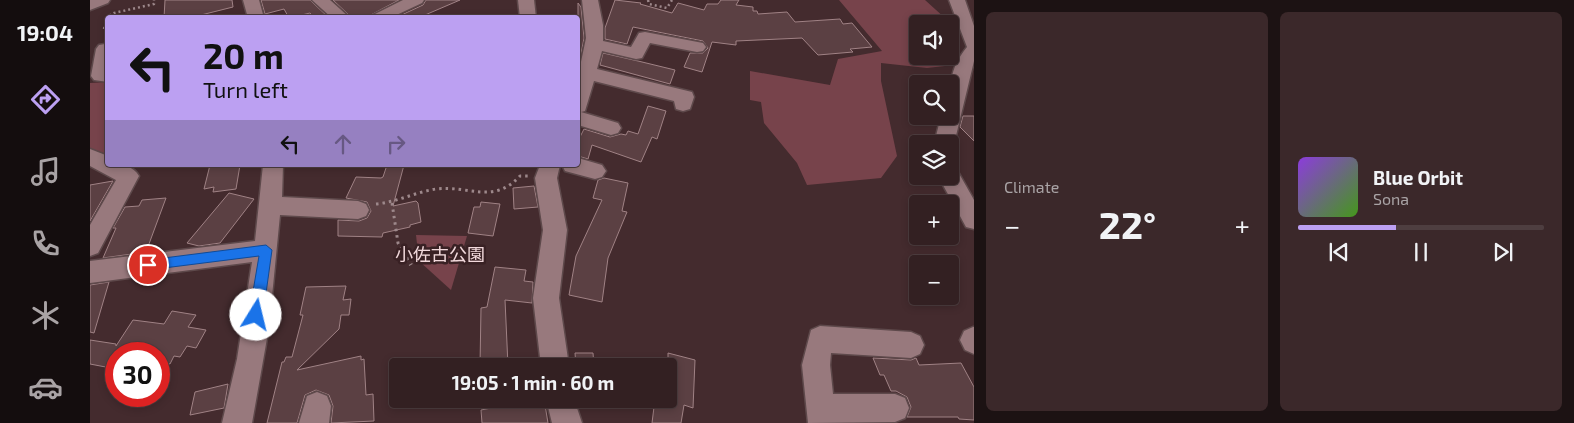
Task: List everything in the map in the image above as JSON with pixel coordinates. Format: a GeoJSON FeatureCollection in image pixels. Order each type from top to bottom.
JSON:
{"type":"FeatureCollection","features":[{"type":"Feature","properties":{"kind":"street"},"geometry":{"type":"LineString","coordinates":[[90,5],[102,0]]}},
{"type":"Feature","properties":{"kind":"street"},"geometry":{"type":"LineString","coordinates":[[251,0],[255,15]]}},
{"type":"Feature","properties":{"kind":"street"},"geometry":{"type":"LineString","coordinates":[[320,0],[338,15]]}},
{"type":"Feature","properties":{"kind":"street"},"geometry":{"type":"LineString","coordinates":[[382,15],[416,0]]}},
{"type":"Feature","properties":{"kind":"street"},"geometry":{"type":"LineString","coordinates":[[526,0],[528,15]]}},
{"type":"Feature","properties":{"kind":"street"},"geometry":{"type":"LineString","coordinates":[[580,99],[588,73],[595,28],[590,0]]}},
{"type":"Feature","properties":{"kind":"street"},"geometry":{"type":"LineString","coordinates":[[946,135],[964,62],[974,47],[957,0]]}},
{"type":"Feature","properties":{"kind":"street"},"geometry":{"type":"LineString","coordinates":[[593,44],[636,54],[645,37],[697,48]]}},
{"type":"Feature","properties":{"kind":"street"},"geometry":{"type":"LineString","coordinates":[[105,49],[100,76],[105,76]]}},
{"type":"Feature","properties":{"kind":"street"},"geometry":{"type":"LineString","coordinates":[[588,73],[685,97],[683,104]]}},
{"type":"Feature","properties":{"kind":"street"},"geometry":{"type":"LineString","coordinates":[[580,119],[611,128]]}},
{"type":"Feature","properties":{"kind":"street"},"geometry":{"type":"LineString","coordinates":[[90,157],[105,164]]}},
{"type":"Feature","properties":{"kind":"street"},"geometry":{"type":"LineString","coordinates":[[90,246],[125,185],[128,176],[110,167]]}},
{"type":"Feature","properties":{"kind":"street"},"geometry":{"type":"LineString","coordinates":[[237,423],[243,397],[266,250],[273,167]]}},
{"type":"Feature","properties":{"kind":"street"},"geometry":{"type":"LineString","coordinates":[[580,167],[596,170]]}},
{"type":"Feature","properties":{"kind":"street"},"geometry":{"type":"LineString","coordinates":[[548,171],[554,230],[546,298],[554,358]]}},
{"type":"Feature","properties":{"kind":"street"},"geometry":{"type":"LineString","coordinates":[[954,185],[974,220]]}},
{"type":"Feature","properties":{"kind":"street"},"geometry":{"type":"LineString","coordinates":[[270,205],[366,207]]}},
{"type":"Feature","properties":{"kind":"street"},"geometry":{"type":"LineString","coordinates":[[90,272],[266,250]]}},
{"type":"Feature","properties":{"kind":"street"},"geometry":{"type":"LineString","coordinates":[[822,421],[816,365],[820,339],[911,345]]}},
{"type":"Feature","properties":{"kind":"street"},"geometry":{"type":"LineString","coordinates":[[562,408],[566,423]]}},
{"type":"Feature","properties":{"kind":"street"},"geometry":{"type":"LineString","coordinates":[[822,421],[830,409],[896,408]]}},
{"type":"Feature","properties":{"kind":"path"},"geometry":{"type":"LineString","coordinates":[[112,15],[154,4],[154,0]]}},
{"type":"Feature","properties":{"kind":"path"},"geometry":{"type":"LineString","coordinates":[[648,0],[650,4],[667,8],[672,0]]}},
{"type":"Feature","properties":{"kind":"path"},"geometry":{"type":"LineString","coordinates":[[366,207],[392,203],[439,189],[462,193],[502,191],[515,184],[524,175],[548,171]]}},
{"type":"Feature","properties":{"kind":"path"},"geometry":{"type":"LineString","coordinates":[[392,203],[398,243],[411,265]]}},
{"type":"Feature","properties":{"kind":"green space"},"geometry":{"type":"Polygon","coordinates":[[[839,0],[925,0],[942,15],[909,15],[909,65],[954,65],[927,68],[881,63],[881,81],[897,156],[881,178],[807,185],[797,163],[764,123],[761,102],[750,100],[750,71],[830,85],[838,59],[882,51],[839,0]]]}},
{"type":"Feature","properties":{"kind":"green space"},"geometry":{"type":"Polygon","coordinates":[[[105,82],[105,157],[90,148],[90,83],[105,82]]]}},
{"type":"Feature","properties":{"kind":"green space","name":"小佐古公園"},"geometry":{"type":"Polygon","coordinates":[[[416,235],[467,236],[451,290],[419,261],[416,235]]]}},
{"type":"Feature","properties":{"kind":"building"},"geometry":{"type":"Polygon","coordinates":[[[165,0],[232,0],[233,7],[201,15],[164,15],[165,0]]]}},
{"type":"Feature","properties":{"kind":"building"},"geometry":{"type":"Polygon","coordinates":[[[261,0],[310,0],[326,15],[312,15],[310,13],[287,15],[284,9],[265,14],[261,0]]]}},
{"type":"Feature","properties":{"kind":"building"},"geometry":{"type":"Polygon","coordinates":[[[333,0],[399,0],[371,15],[349,15],[333,0]]]}},
{"type":"Feature","properties":{"kind":"building"},"geometry":{"type":"Polygon","coordinates":[[[426,0],[460,0],[425,15],[401,15],[423,5],[426,0]]]}},
{"type":"Feature","properties":{"kind":"building"},"geometry":{"type":"Polygon","coordinates":[[[615,0],[641,3],[672,13],[678,3],[704,10],[707,4],[718,4],[721,0],[739,0],[736,5],[753,7],[753,11],[757,11],[758,14],[787,12],[795,22],[840,19],[843,24],[852,23],[872,47],[850,49],[853,52],[818,55],[802,38],[736,41],[736,45],[712,42],[702,72],[684,67],[690,53],[703,53],[708,48],[703,41],[633,27],[627,44],[605,39],[605,28],[615,0]]]}},
{"type":"Feature","properties":{"kind":"building"},"geometry":{"type":"Polygon","coordinates":[[[578,3],[581,7],[584,38],[580,59],[580,15],[578,15],[578,3]]]}},
{"type":"Feature","properties":{"kind":"building"},"geometry":{"type":"Polygon","coordinates":[[[603,53],[675,70],[670,84],[600,65],[603,53]]]}},
{"type":"Feature","properties":{"kind":"building"},"geometry":{"type":"Polygon","coordinates":[[[648,106],[666,111],[657,139],[652,137],[641,162],[592,145],[588,159],[580,157],[580,137],[584,129],[610,137],[621,134],[626,135],[628,131],[638,134],[648,106]]]}},
{"type":"Feature","properties":{"kind":"building"},"geometry":{"type":"Polygon","coordinates":[[[963,116],[974,116],[974,141],[960,127],[963,116]]]}},
{"type":"Feature","properties":{"kind":"building"},"geometry":{"type":"Polygon","coordinates":[[[210,167],[240,167],[236,189],[213,192],[214,187],[204,189],[210,167]]]}},
{"type":"Feature","properties":{"kind":"building"},"geometry":{"type":"Polygon","coordinates":[[[386,167],[403,167],[393,206],[416,201],[421,222],[410,225],[410,227],[383,233],[382,237],[338,236],[338,220],[359,221],[367,218],[371,211],[367,202],[346,198],[356,177],[383,177],[386,167]]]}},
{"type":"Feature","properties":{"kind":"building"},"geometry":{"type":"Polygon","coordinates":[[[604,178],[628,183],[622,211],[627,212],[608,258],[602,302],[569,295],[576,256],[602,200],[593,198],[598,180],[604,178]]]}},
{"type":"Feature","properties":{"kind":"building"},"geometry":{"type":"Polygon","coordinates":[[[113,181],[90,221],[90,185],[113,181]]]}},
{"type":"Feature","properties":{"kind":"building"},"geometry":{"type":"Polygon","coordinates":[[[534,186],[538,207],[514,209],[513,188],[534,186]]]}},
{"type":"Feature","properties":{"kind":"building"},"geometry":{"type":"Polygon","coordinates":[[[229,193],[254,199],[220,243],[199,246],[187,243],[229,193]]]}},
{"type":"Feature","properties":{"kind":"building"},"geometry":{"type":"Polygon","coordinates":[[[166,198],[146,252],[103,258],[116,228],[113,228],[125,207],[139,206],[142,200],[166,198]]]}},
{"type":"Feature","properties":{"kind":"building"},"geometry":{"type":"Polygon","coordinates":[[[481,202],[500,204],[493,236],[468,233],[474,207],[480,207],[481,202]]]}},
{"type":"Feature","properties":{"kind":"building"},"geometry":{"type":"Polygon","coordinates":[[[495,267],[526,270],[524,281],[533,282],[532,303],[505,300],[508,358],[480,358],[481,308],[487,307],[495,267]]]}},
{"type":"Feature","properties":{"kind":"building"},"geometry":{"type":"Polygon","coordinates":[[[109,282],[94,333],[90,332],[90,285],[109,282]]]}},
{"type":"Feature","properties":{"kind":"building"},"geometry":{"type":"Polygon","coordinates":[[[346,286],[343,300],[351,299],[349,315],[341,315],[339,329],[297,370],[361,356],[361,360],[364,359],[366,395],[373,394],[374,421],[331,423],[333,406],[329,395],[316,390],[305,395],[297,423],[267,423],[282,362],[284,362],[286,357],[292,357],[303,315],[300,315],[306,287],[346,286]]]}},
{"type":"Feature","properties":{"kind":"building"},"geometry":{"type":"Polygon","coordinates":[[[172,311],[196,315],[188,327],[206,330],[196,348],[187,346],[180,357],[174,356],[170,364],[170,342],[119,342],[133,320],[164,324],[172,311]]]}},
{"type":"Feature","properties":{"kind":"building"},"geometry":{"type":"Polygon","coordinates":[[[90,340],[105,342],[105,367],[90,364],[90,340]]]}},
{"type":"Feature","properties":{"kind":"building"},"geometry":{"type":"Polygon","coordinates":[[[575,353],[593,353],[593,358],[575,358],[575,353]]]}},
{"type":"Feature","properties":{"kind":"building"},"geometry":{"type":"Polygon","coordinates":[[[668,353],[695,360],[693,408],[684,405],[681,423],[652,423],[654,408],[677,408],[677,358],[668,358],[668,353]]]}},
{"type":"Feature","properties":{"kind":"building"},"geometry":{"type":"Polygon","coordinates":[[[873,358],[911,360],[916,358],[919,365],[961,363],[974,387],[974,420],[959,419],[958,417],[907,417],[911,407],[907,397],[896,391],[891,391],[884,375],[880,375],[873,358]]]}},
{"type":"Feature","properties":{"kind":"building"},"geometry":{"type":"Polygon","coordinates":[[[228,384],[224,408],[190,415],[195,392],[228,384]]]}},
{"type":"Feature","properties":{"kind":"building"},"geometry":{"type":"Polygon","coordinates":[[[491,408],[546,408],[548,423],[482,423],[481,410],[491,408]]]}},
{"type":"Feature","properties":{"kind":"route"},"geometry":{"type":"LineString","coordinates":[[148,265],[266,250],[256,315]]}}]}
